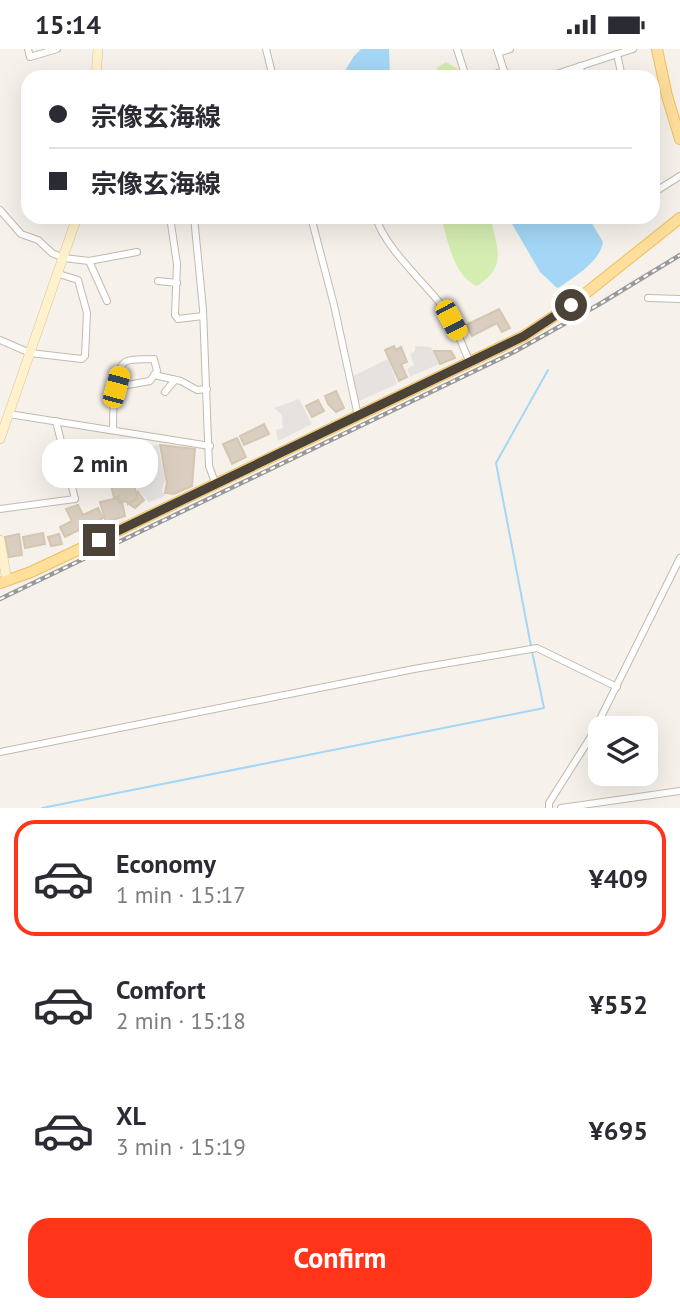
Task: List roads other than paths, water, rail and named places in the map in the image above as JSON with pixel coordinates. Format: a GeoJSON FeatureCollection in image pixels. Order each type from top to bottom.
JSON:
{"type":"FeatureCollection","features":[{"type":"Feature","properties":{"kind":"main road"},"geometry":{"type":"LineString","coordinates":[[657,49],[680,139]]}},
{"type":"Feature","properties":{"kind":"main road"},"geometry":{"type":"LineString","coordinates":[[2,584],[216,485],[547,322],[680,218]]}},
{"type":"Feature","properties":{"kind":"street"},"geometry":{"type":"LineString","coordinates":[[28,49],[30,57],[57,49]]}},
{"type":"Feature","properties":{"kind":"street"},"geometry":{"type":"LineString","coordinates":[[96,70],[98,49]]}},
{"type":"Feature","properties":{"kind":"street"},"geometry":{"type":"LineString","coordinates":[[266,49],[271,70]]}},
{"type":"Feature","properties":{"kind":"street"},"geometry":{"type":"LineString","coordinates":[[457,49],[464,70]]}},
{"type":"Feature","properties":{"kind":"street"},"geometry":{"type":"LineString","coordinates":[[504,70],[497,51],[510,49]]}},
{"type":"Feature","properties":{"kind":"street"},"geometry":{"type":"LineString","coordinates":[[570,70],[633,49]]}},
{"type":"Feature","properties":{"kind":"street"},"geometry":{"type":"LineString","coordinates":[[617,54],[620,70]]}},
{"type":"Feature","properties":{"kind":"street"},"geometry":{"type":"LineString","coordinates":[[660,188],[680,176]]}},
{"type":"Feature","properties":{"kind":"street"},"geometry":{"type":"LineString","coordinates":[[0,210],[21,234],[32,237],[52,253],[64,258],[89,261],[137,252]]}},
{"type":"Feature","properties":{"kind":"street"},"geometry":{"type":"LineString","coordinates":[[0,439],[75,224]]}},
{"type":"Feature","properties":{"kind":"street"},"geometry":{"type":"LineString","coordinates":[[171,224],[177,283],[175,315],[178,320],[203,316]]}},
{"type":"Feature","properties":{"kind":"street"},"geometry":{"type":"LineString","coordinates":[[195,224],[203,316],[209,466],[216,485]]}},
{"type":"Feature","properties":{"kind":"street"},"geometry":{"type":"LineString","coordinates":[[313,224],[358,416]]}},
{"type":"Feature","properties":{"kind":"street"},"geometry":{"type":"LineString","coordinates":[[380,224],[398,255],[451,320],[470,362]]}},
{"type":"Feature","properties":{"kind":"street"},"geometry":{"type":"LineString","coordinates":[[89,261],[107,301]]}},
{"type":"Feature","properties":{"kind":"street"},"geometry":{"type":"LineString","coordinates":[[0,340],[30,352],[82,359],[85,356],[87,313],[78,281],[59,274]]}},
{"type":"Feature","properties":{"kind":"street"},"geometry":{"type":"LineString","coordinates":[[158,281],[177,283]]}},
{"type":"Feature","properties":{"kind":"street"},"geometry":{"type":"LineString","coordinates":[[648,298],[680,299]]}},
{"type":"Feature","properties":{"kind":"street"},"geometry":{"type":"LineString","coordinates":[[113,430],[116,387],[122,365],[126,362],[153,359],[157,371],[150,381],[116,387]]}},
{"type":"Feature","properties":{"kind":"street"},"geometry":{"type":"LineString","coordinates":[[154,375],[175,380],[197,390],[207,389]]}},
{"type":"Feature","properties":{"kind":"street"},"geometry":{"type":"LineString","coordinates":[[165,392],[175,380]]}},
{"type":"Feature","properties":{"kind":"street"},"geometry":{"type":"LineString","coordinates":[[9,414],[210,446]]}},
{"type":"Feature","properties":{"kind":"street"},"geometry":{"type":"LineString","coordinates":[[0,509],[75,499],[57,421]]}},
{"type":"Feature","properties":{"kind":"street"},"geometry":{"type":"LineString","coordinates":[[0,540],[2,584]]}},
{"type":"Feature","properties":{"kind":"street"},"geometry":{"type":"LineString","coordinates":[[549,808],[549,803],[592,736],[680,558]]}},
{"type":"Feature","properties":{"kind":"street"},"geometry":{"type":"LineString","coordinates":[[0,752],[414,669],[537,648],[617,687]]}},
{"type":"Feature","properties":{"kind":"street"},"geometry":{"type":"LineString","coordinates":[[562,808],[680,791]]}},
{"type":"Feature","properties":{"kind":"water"},"geometry":{"type":"Polygon","coordinates":[[[361,49],[389,49],[390,70],[345,70],[361,49]]]}},
{"type":"Feature","properties":{"kind":"water"},"geometry":{"type":"Polygon","coordinates":[[[512,224],[592,224],[603,242],[597,256],[585,268],[558,288],[540,272],[512,224]]]}},
{"type":"Feature","properties":{"kind":"waterway"},"geometry":{"type":"LineString","coordinates":[[531,646],[496,463],[548,370]]}},
{"type":"Feature","properties":{"kind":"waterway"},"geometry":{"type":"LineString","coordinates":[[42,808],[544,708],[532,651]]}},
{"type":"Feature","properties":{"kind":"railway"},"geometry":{"type":"LineString","coordinates":[[0,599],[514,352],[680,255]]}}]}
